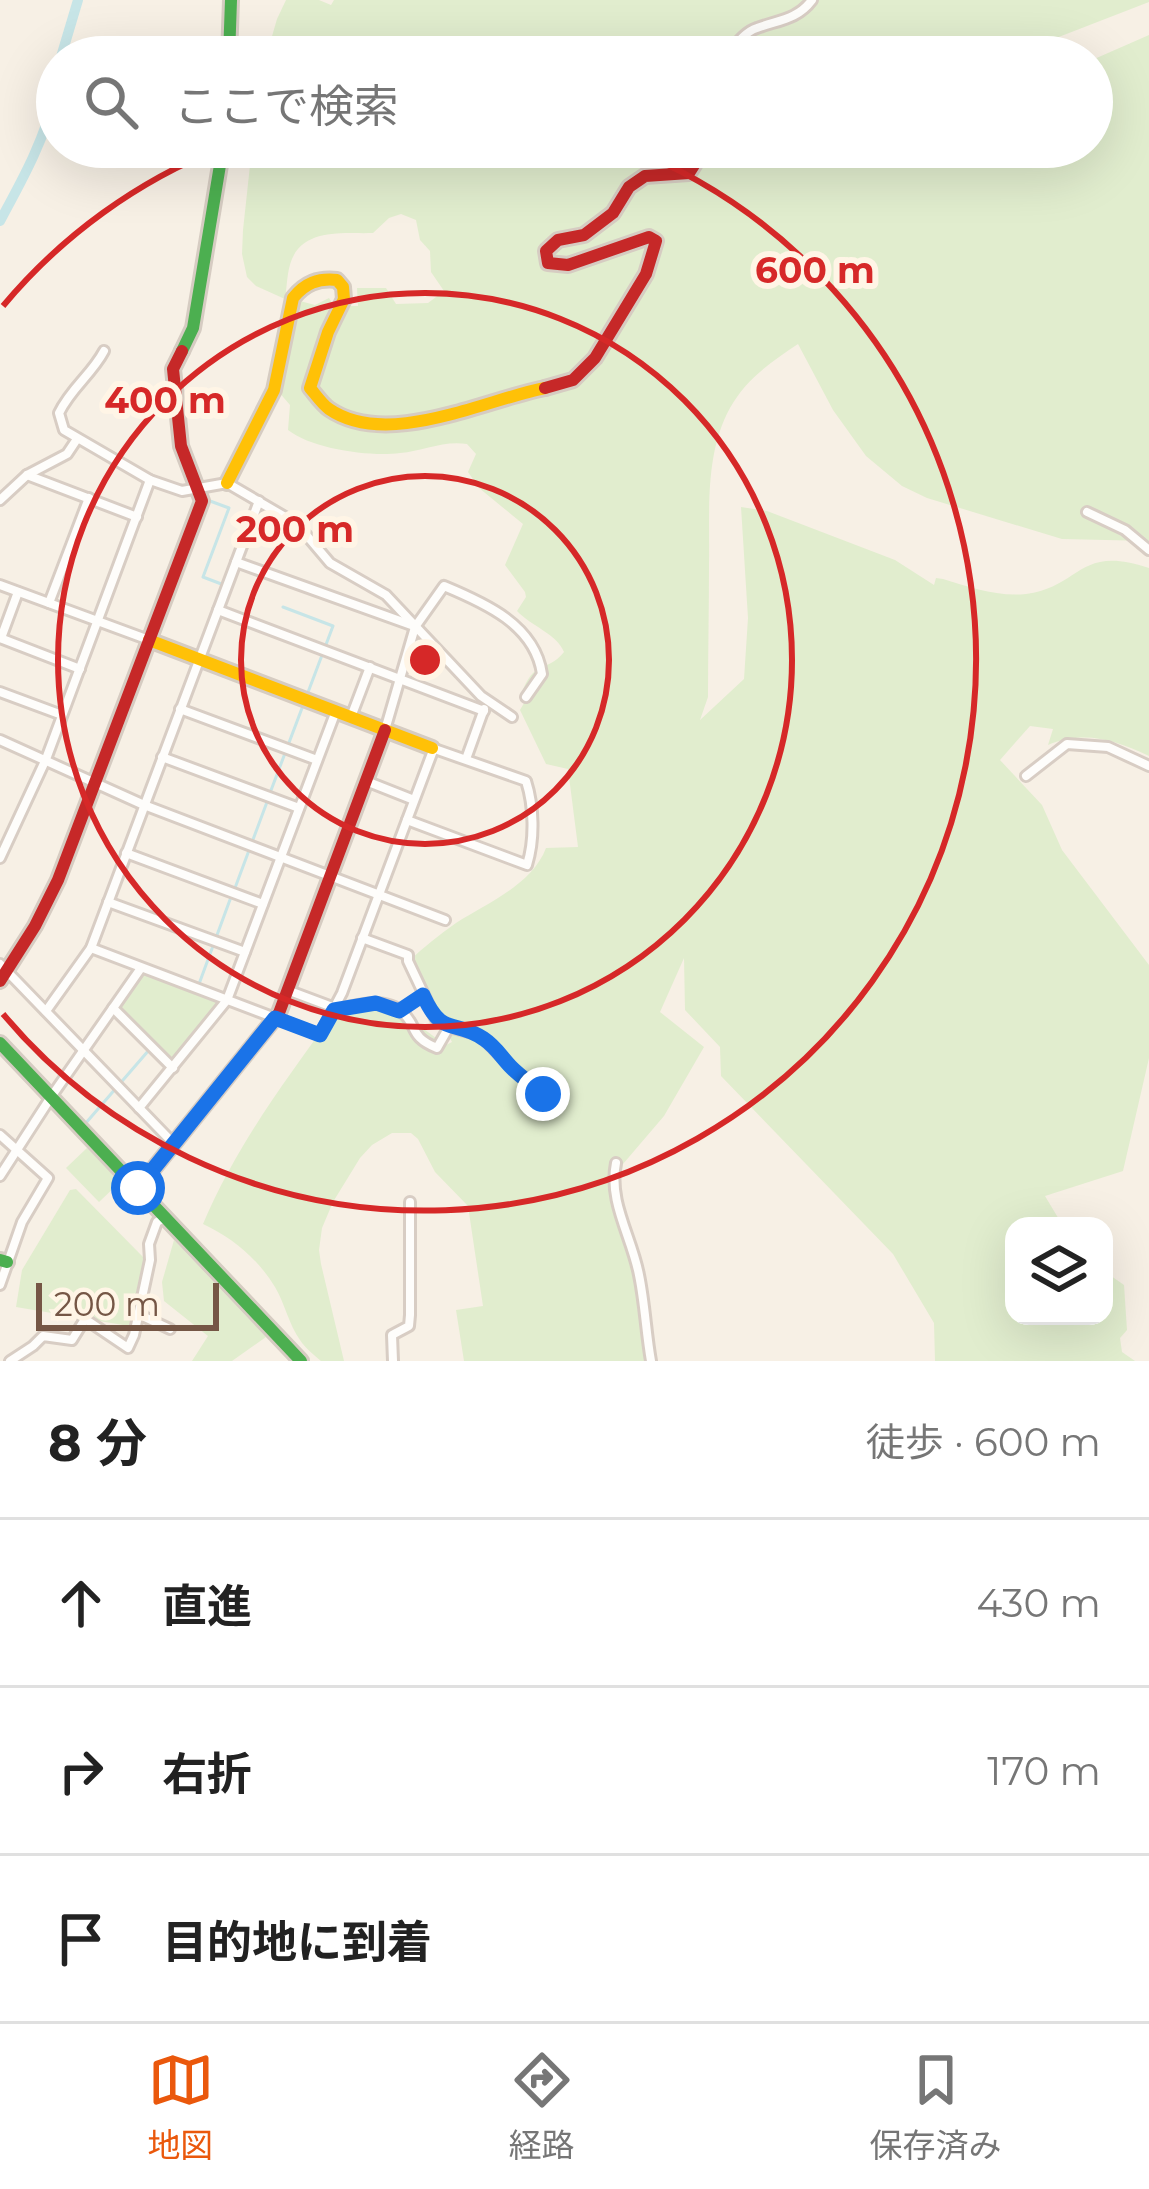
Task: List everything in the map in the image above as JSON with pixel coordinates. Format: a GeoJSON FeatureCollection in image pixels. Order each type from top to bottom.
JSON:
{"type":"FeatureCollection","features":[{"type":"Feature","properties":{"kind":"street"},"geometry":{"type":"LineString","coordinates":[[229,36],[230,0]]}},
{"type":"Feature","properties":{"kind":"street"},"geometry":{"type":"LineString","coordinates":[[746,36],[753,28],[775,25],[798,14],[812,0]]}},
{"type":"Feature","properties":{"kind":"street"},"geometry":{"type":"LineString","coordinates":[[174,1144],[2,972],[58,880],[202,502],[181,446],[173,369],[193,328],[219,168]]}},
{"type":"Feature","properties":{"kind":"street"},"geometry":{"type":"LineString","coordinates":[[226,484],[274,390],[299,288],[314,281],[338,280],[344,293],[310,388],[336,414],[385,422],[436,418],[574,380],[604,347],[642,282],[656,253],[656,241],[649,237],[568,265],[552,265],[546,251],[552,243],[584,235],[613,213],[629,187],[645,176],[692,168]]}},
{"type":"Feature","properties":{"kind":"street"},"geometry":{"type":"LineString","coordinates":[[104,351],[72,389],[59,413],[61,427],[150,480],[177,490],[226,484],[260,501],[304,530],[330,563],[386,595],[486,705]]}},
{"type":"Feature","properties":{"kind":"street"},"geometry":{"type":"LineString","coordinates":[[0,500],[27,475],[67,454],[76,439]]}},
{"type":"Feature","properties":{"kind":"street"},"geometry":{"type":"LineString","coordinates":[[27,475],[137,517]]}},
{"type":"Feature","properties":{"kind":"street"},"geometry":{"type":"LineString","coordinates":[[0,858],[46,759],[150,480]]}},
{"type":"Feature","properties":{"kind":"street"},"geometry":{"type":"LineString","coordinates":[[49,603],[88,498]]}},
{"type":"Feature","properties":{"kind":"street"},"geometry":{"type":"LineString","coordinates":[[46,1011],[91,948],[260,501]]}},
{"type":"Feature","properties":{"kind":"street"},"geometry":{"type":"LineString","coordinates":[[1087,512],[1126,530],[1149,550]]}},
{"type":"Feature","properties":{"kind":"street"},"geometry":{"type":"LineString","coordinates":[[236,562],[415,627]]}},
{"type":"Feature","properties":{"kind":"street"},"geometry":{"type":"LineString","coordinates":[[0,585],[526,781],[532,849],[527,865],[407,820]]}},
{"type":"Feature","properties":{"kind":"street"},"geometry":{"type":"LineString","coordinates":[[138,1188],[275,1018],[386,730],[415,627],[444,586],[486,603],[532,643],[542,674],[526,697]]}},
{"type":"Feature","properties":{"kind":"street"},"geometry":{"type":"LineString","coordinates":[[17,592],[1,638],[80,669]]}},
{"type":"Feature","properties":{"kind":"street"},"geometry":{"type":"LineString","coordinates":[[218,610],[512,717]]}},
{"type":"Feature","properties":{"kind":"street"},"geometry":{"type":"LineString","coordinates":[[350,717],[370,667]]}},
{"type":"Feature","properties":{"kind":"street"},"geometry":{"type":"LineString","coordinates":[[0,692],[62,715]]}},
{"type":"Feature","properties":{"kind":"street"},"geometry":{"type":"LineString","coordinates":[[466,758],[486,705]]}},
{"type":"Feature","properties":{"kind":"street"},"geometry":{"type":"LineString","coordinates":[[180,709],[317,760]]}},
{"type":"Feature","properties":{"kind":"street"},"geometry":{"type":"LineString","coordinates":[[139,1108],[227,1000],[335,711]]}},
{"type":"Feature","properties":{"kind":"street"},"geometry":{"type":"LineString","coordinates":[[0,740],[144,805],[445,920]]}},
{"type":"Feature","properties":{"kind":"street"},"geometry":{"type":"LineString","coordinates":[[1026,776],[1067,744],[1108,747],[1149,766]]}},
{"type":"Feature","properties":{"kind":"street"},"geometry":{"type":"LineString","coordinates":[[91,948],[320,1035],[335,1009],[433,748]]}},
{"type":"Feature","properties":{"kind":"street"},"geometry":{"type":"LineString","coordinates":[[162,757],[299,808]]}},
{"type":"Feature","properties":{"kind":"street"},"geometry":{"type":"LineString","coordinates":[[366,782],[414,800]]}},
{"type":"Feature","properties":{"kind":"street"},"geometry":{"type":"LineString","coordinates":[[126,853],[263,904]]}},
{"type":"Feature","properties":{"kind":"street"},"geometry":{"type":"LineString","coordinates":[[107,902],[244,952]]}},
{"type":"Feature","properties":{"kind":"street"},"geometry":{"type":"LineString","coordinates":[[362,938],[408,955],[435,1018],[485,1040],[553,1105]]}},
{"type":"Feature","properties":{"kind":"street"},"geometry":{"type":"LineString","coordinates":[[0,1176],[141,968]]}},
{"type":"Feature","properties":{"kind":"street"},"geometry":{"type":"LineString","coordinates":[[287,990],[335,1009],[376,1003],[399,1011],[414,1033],[437,1048],[449,1027]]}},
{"type":"Feature","properties":{"kind":"street"},"geometry":{"type":"LineString","coordinates":[[399,1011],[423,995]]}},
{"type":"Feature","properties":{"kind":"street"},"geometry":{"type":"LineString","coordinates":[[113,1008],[173,1067]]}},
{"type":"Feature","properties":{"kind":"street"},"geometry":{"type":"LineString","coordinates":[[0,1043],[301,1361]]}},
{"type":"Feature","properties":{"kind":"street"},"geometry":{"type":"LineString","coordinates":[[0,1135],[48,1178],[4,1261],[0,1285]]}},
{"type":"Feature","properties":{"kind":"street"},"geometry":{"type":"LineString","coordinates":[[616,1163],[614,1193],[638,1269],[651,1361]]}},
{"type":"Feature","properties":{"kind":"street"},"geometry":{"type":"LineString","coordinates":[[393,1361],[392,1335],[409,1326],[410,1202]]}},
{"type":"Feature","properties":{"kind":"street"},"geometry":{"type":"LineString","coordinates":[[125,1361],[150,1260],[149,1244],[155,1226],[164,1218]]}},
{"type":"Feature","properties":{"kind":"street"},"geometry":{"type":"LineString","coordinates":[[138,1314],[170,1329]]}},
{"type":"Feature","properties":{"kind":"street"},"geometry":{"type":"LineString","coordinates":[[10,1361],[41,1337],[72,1340],[85,1319],[129,1346]]}},
{"type":"Feature","properties":{"kind":"green space"},"geometry":{"type":"Polygon","coordinates":[[[286,0],[319,0],[331,5],[334,0],[1149,0],[1061,36],[272,36],[286,0]]]}},
{"type":"Feature","properties":{"kind":"green space"},"geometry":{"type":"Polygon","coordinates":[[[1149,35],[1149,541],[1062,539],[902,486],[866,456],[833,410],[798,344],[744,388],[730,408],[716,445],[709,505],[708,697],[700,720],[744,679],[748,618],[741,507],[767,511],[895,560],[934,585],[936,578],[1015,595],[1044,590],[1093,564],[1126,562],[1149,568],[1149,756],[1099,739],[1074,738],[1048,745],[1053,729],[1030,726],[1000,760],[1042,805],[1062,850],[1149,965],[1149,1058],[1123,1171],[1045,1196],[1058,1217],[1005,1217],[1005,1325],[1113,1325],[1113,1277],[1124,1285],[1127,1330],[1120,1338],[1122,1352],[1135,1361],[935,1361],[934,1323],[893,1254],[721,1076],[720,1047],[685,1010],[684,958],[660,1012],[704,1047],[664,1116],[623,1164],[619,1189],[644,1286],[650,1361],[464,1361],[456,1310],[483,1306],[468,1206],[435,1172],[418,1139],[411,1133],[392,1133],[360,1158],[322,1228],[321,1264],[344,1361],[321,1361],[296,1334],[261,1267],[203,1224],[217,1194],[265,1111],[340,1005],[385,1009],[446,1045],[452,1042],[409,961],[456,923],[520,883],[546,848],[578,847],[568,769],[546,764],[520,710],[527,698],[521,695],[531,676],[564,652],[556,640],[517,611],[525,592],[505,565],[523,524],[479,488],[468,472],[476,454],[467,444],[458,443],[400,453],[358,452],[326,447],[288,430],[290,405],[278,391],[291,314],[300,301],[315,305],[329,298],[334,306],[358,306],[357,288],[386,288],[396,304],[428,303],[444,291],[431,272],[430,251],[420,240],[416,220],[401,214],[373,233],[327,235],[306,242],[290,263],[285,299],[247,277],[242,254],[250,168],[1113,168],[1113,51],[1149,35]]]}},
{"type":"Feature","properties":{"kind":"green space"},"geometry":{"type":"Polygon","coordinates":[[[145,971],[219,1000],[220,1005],[175,1062],[119,1009],[139,973],[145,971]]]}},
{"type":"Feature","properties":{"kind":"green space"},"geometry":{"type":"Polygon","coordinates":[[[87,1148],[120,1182],[99,1202],[66,1168],[87,1148]]]}},
{"type":"Feature","properties":{"kind":"green space"},"geometry":{"type":"Polygon","coordinates":[[[76,1189],[144,1258],[129,1326],[16,1307],[22,1270],[70,1190],[76,1189]]]}},
{"type":"Feature","properties":{"kind":"green space"},"geometry":{"type":"Polygon","coordinates":[[[174,1240],[266,1337],[232,1361],[192,1361],[208,1336],[164,1301],[162,1282],[174,1240]]]}},
{"type":"Feature","properties":{"kind":"waterway"},"geometry":{"type":"LineString","coordinates":[[67,36],[78,0]]}},
{"type":"Feature","properties":{"kind":"waterway"},"geometry":{"type":"LineString","coordinates":[[0,221],[36,150]]}},
{"type":"Feature","properties":{"kind":"waterway"},"geometry":{"type":"LineString","coordinates":[[210,501],[229,508],[203,577],[224,585]]}},
{"type":"Feature","properties":{"kind":"waterway"},"geometry":{"type":"LineString","coordinates":[[270,793],[333,626],[283,607]]}},
{"type":"Feature","properties":{"kind":"waterway"},"geometry":{"type":"LineString","coordinates":[[235,888],[267,802]]}},
{"type":"Feature","properties":{"kind":"waterway"},"geometry":{"type":"LineString","coordinates":[[199,984],[231,897]]}},
{"type":"Feature","properties":{"kind":"waterway"},"geometry":{"type":"LineString","coordinates":[[85,1124],[149,1050]]}},
{"type":"Feature","properties":{"kind":"traffic: fast"},"geometry":{"type":"LineString","coordinates":[[230,36],[231,0]]}},
{"type":"Feature","properties":{"kind":"traffic: fast"},"geometry":{"type":"LineString","coordinates":[[182,351],[193,328],[220,168]]}},
{"type":"Feature","properties":{"kind":"traffic: fast"},"geometry":{"type":"LineString","coordinates":[[0,1043],[301,1361]]}},
{"type":"Feature","properties":{"kind":"traffic: fast"},"geometry":{"type":"LineString","coordinates":[[0,1260],[7,1262]]}},
{"type":"Feature","properties":{"kind":"traffic: slow"},"geometry":{"type":"LineString","coordinates":[[227,483],[274,390],[293,298],[318,281],[337,280],[344,299],[310,388],[329,409],[352,420],[407,423],[545,388]]}},
{"type":"Feature","properties":{"kind":"traffic: slow"},"geometry":{"type":"LineString","coordinates":[[149,640],[432,748]]}},
{"type":"Feature","properties":{"kind":"traffic: jam"},"geometry":{"type":"LineString","coordinates":[[545,388],[573,380],[595,358],[646,274],[656,241],[649,237],[568,265],[548,263],[546,251],[558,240],[584,235],[613,213],[629,187],[645,176],[689,173],[692,168]]}},
{"type":"Feature","properties":{"kind":"traffic: jam"},"geometry":{"type":"LineString","coordinates":[[0,981],[58,880],[202,501],[181,446],[173,369],[182,351]]}},
{"type":"Feature","properties":{"kind":"traffic: jam"},"geometry":{"type":"LineString","coordinates":[[138,1188],[279,1013],[385,730]]}},
{"type":"Feature","properties":{"kind":"route"},"geometry":{"type":"LineString","coordinates":[[138,1188],[275,1018],[320,1035],[334,1010],[376,1003],[399,1011],[423,995],[435,1018],[485,1040],[543,1094]]}}]}
